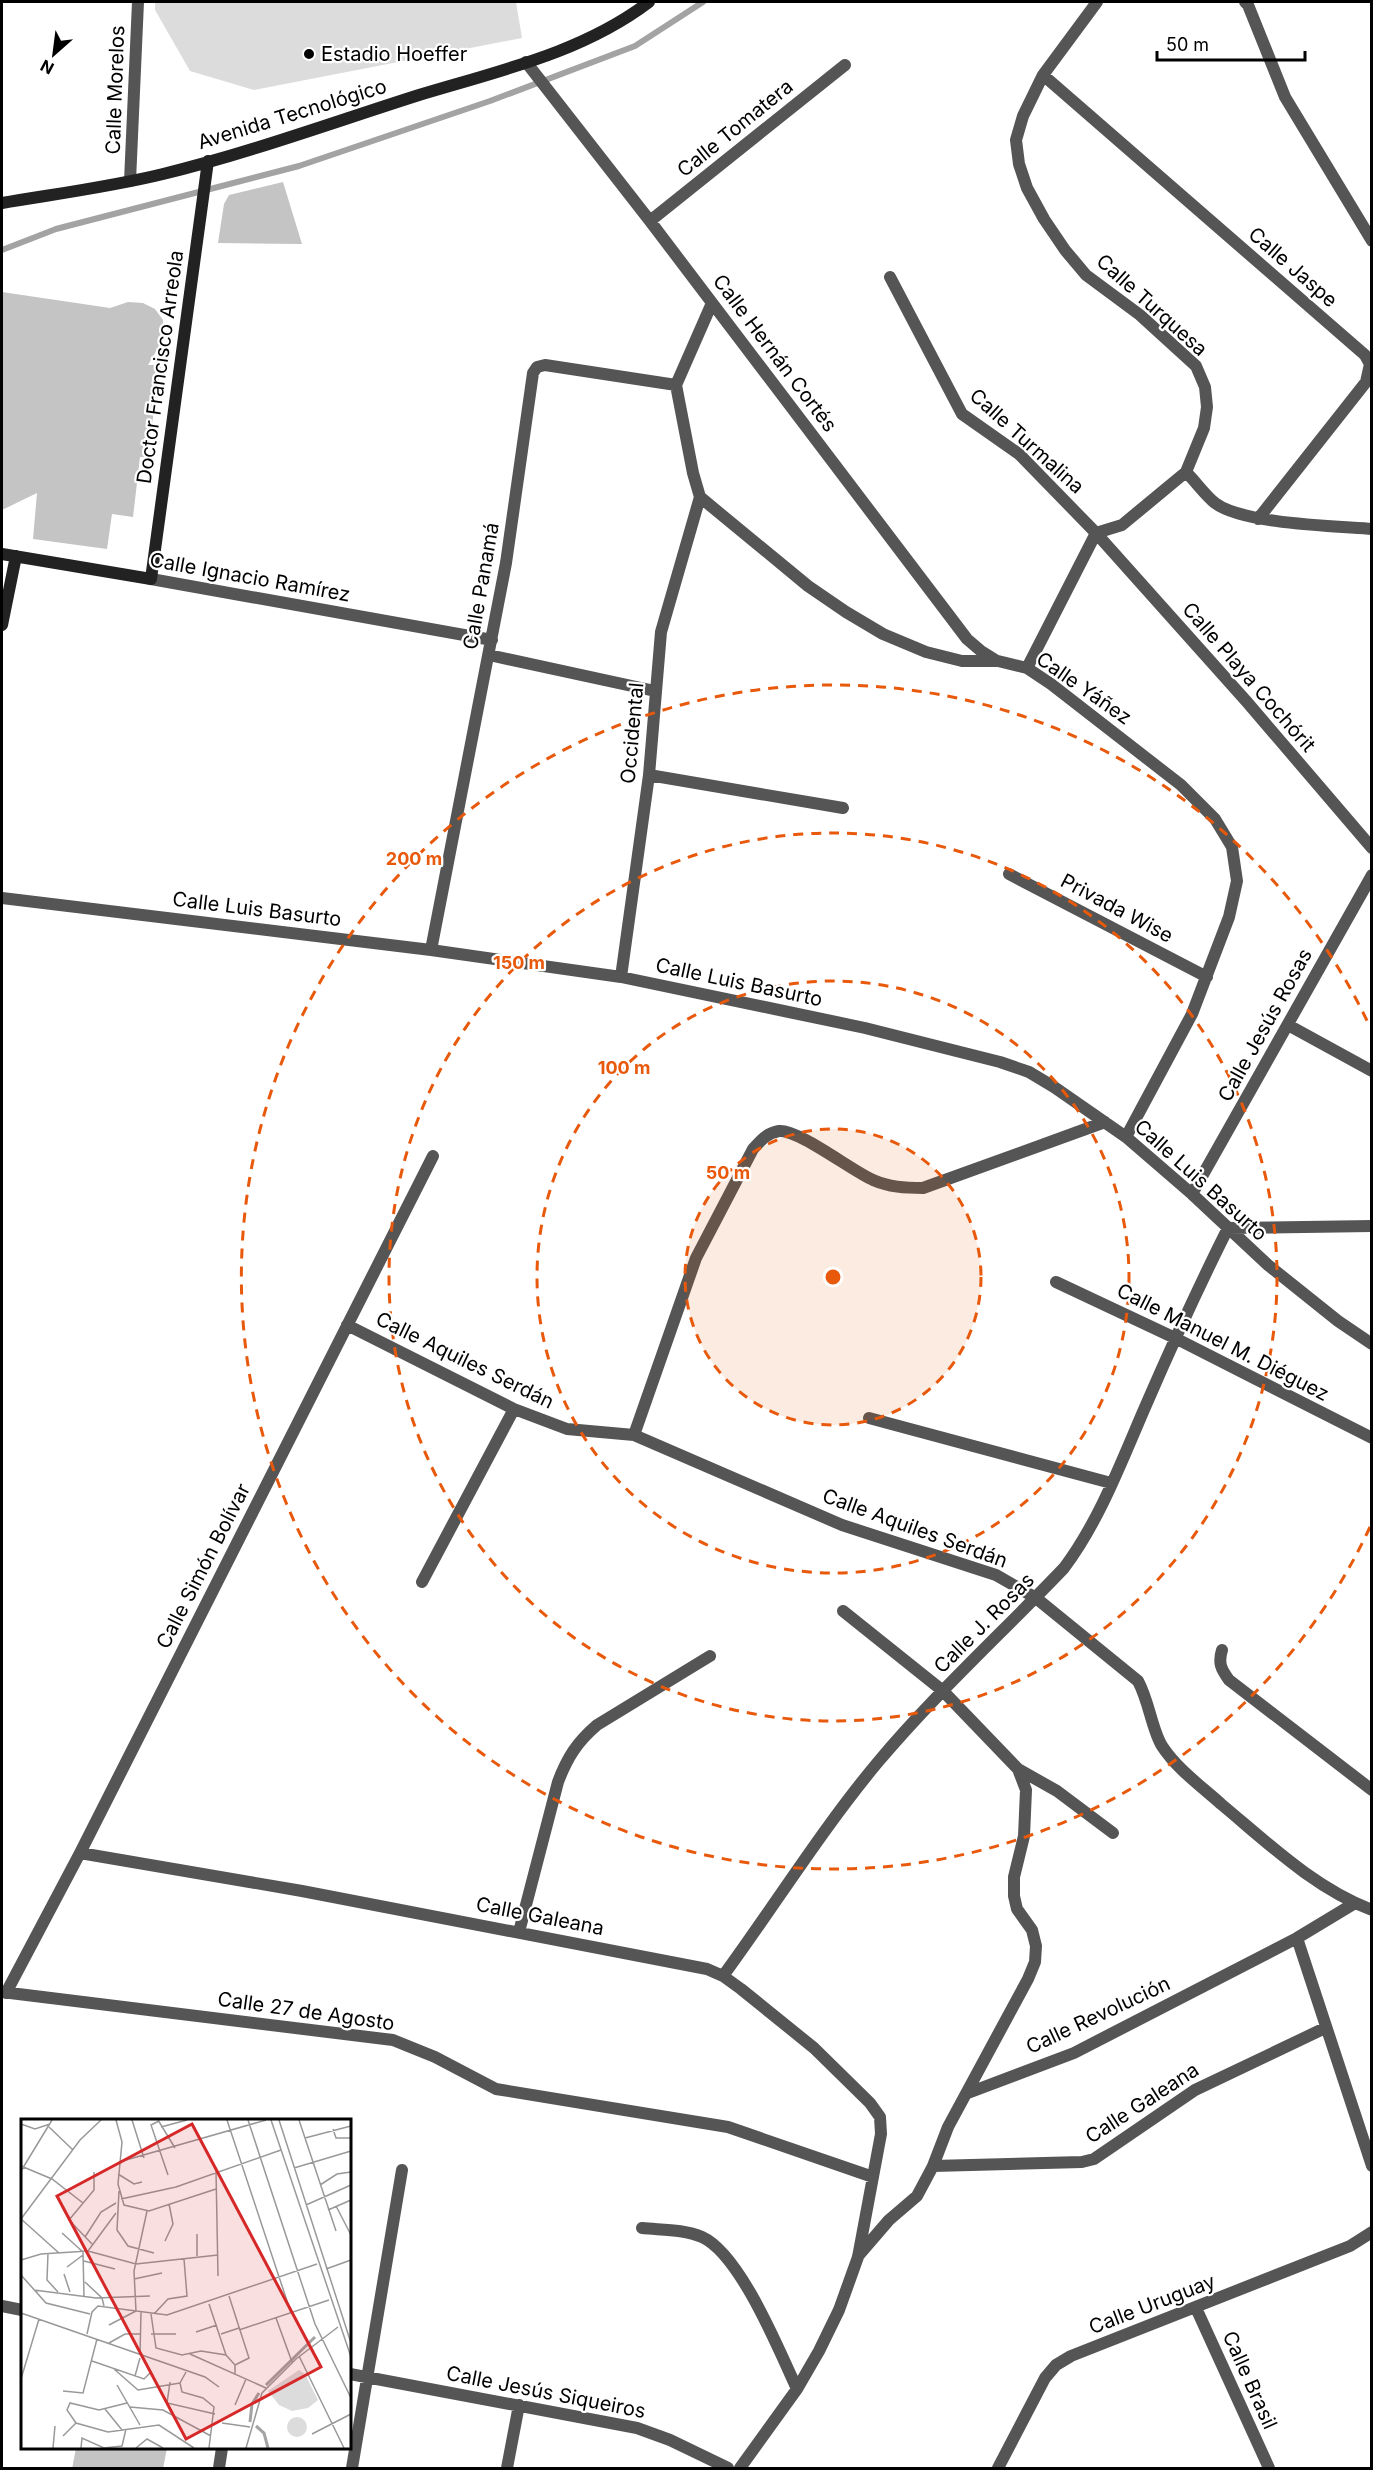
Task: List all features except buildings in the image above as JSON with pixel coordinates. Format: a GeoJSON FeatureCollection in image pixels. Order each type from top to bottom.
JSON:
{"type":"FeatureCollection","features":[{"type":"Feature","properties":{"kind":"main road","name":"Avenida Tecnológico"},"geometry":{"type":"LineString","coordinates":[[2,203],[130,181],[208,161],[579,43],[609,29],[649,2]]}},
{"type":"Feature","properties":{"kind":"main road","name":"Doctor Francisco Arreola"},"geometry":{"type":"LineString","coordinates":[[151,579],[208,161]]}},
{"type":"Feature","properties":{"kind":"main road","name":"Calle Ignacio Ramírez"},"geometry":{"type":"LineString","coordinates":[[2,554],[151,579]]}},
{"type":"Feature","properties":{"kind":"main road"},"geometry":{"type":"LineString","coordinates":[[2,625],[15,556]]}},
{"type":"Feature","properties":{"kind":"street","name":"Calle Morelos"},"geometry":{"type":"LineString","coordinates":[[130,181],[138,2]]}},
{"type":"Feature","properties":{"kind":"street","name":"Calle Turquesa"},"geometry":{"type":"LineString","coordinates":[[1096,533],[1122,525],[1186,472],[1204,428],[1207,407],[1205,387],[1196,366],[1140,315],[1086,275],[1065,250],[1044,219],[1027,188],[1018,164],[1016,140],[1023,116],[1043,75],[1097,2]]}},
{"type":"Feature","properties":{"kind":"street"},"geometry":{"type":"LineString","coordinates":[[1245,2],[1285,98],[1371,241]]}},
{"type":"Feature","properties":{"kind":"street","name":"Calle Hernán Cortés"},"geometry":{"type":"LineString","coordinates":[[525,62],[650,221],[967,639],[998,661]]}},
{"type":"Feature","properties":{"kind":"street","name":"Calle Tomatera"},"geometry":{"type":"LineString","coordinates":[[650,221],[845,65]]}},
{"type":"Feature","properties":{"kind":"street","name":"Calle Jaspe"},"geometry":{"type":"LineString","coordinates":[[1043,75],[1365,356],[1370,364],[1366,382],[1258,519]]}},
{"type":"Feature","properties":{"kind":"street","name":"Calle Turmalina"},"geometry":{"type":"LineString","coordinates":[[890,277],[962,414],[1019,454],[1096,533]]}},
{"type":"Feature","properties":{"kind":"street"},"geometry":{"type":"LineString","coordinates":[[700,497],[693,473],[676,385],[712,303]]}},
{"type":"Feature","properties":{"kind":"street","name":"Calle Panamá"},"geometry":{"type":"LineString","coordinates":[[431,950],[506,563],[533,373],[537,367],[545,365],[676,385]]}},
{"type":"Feature","properties":{"kind":"street"},"geometry":{"type":"LineString","coordinates":[[1186,472],[1216,503],[1238,514],[1258,519],[1371,529]]}},
{"type":"Feature","properties":{"kind":"street","name":"Calle Yáñez"},"geometry":{"type":"LineString","coordinates":[[700,497],[808,586],[846,612],[883,633],[927,652],[962,661],[998,661],[1027,668],[1182,784],[1215,819],[1232,847],[1237,882],[1229,917],[1207,977],[1180,1039],[1126,1137]]}},
{"type":"Feature","properties":{"kind":"street","name":"Occidental"},"geometry":{"type":"LineString","coordinates":[[621,977],[649,775],[661,632],[700,497]]}},
{"type":"Feature","properties":{"kind":"street"},"geometry":{"type":"LineString","coordinates":[[1027,668],[1096,533]]}},
{"type":"Feature","properties":{"kind":"street","name":"Calle Playa Cochórit"},"geometry":{"type":"LineString","coordinates":[[1096,533],[1247,702],[1371,848]]}},
{"type":"Feature","properties":{"kind":"street","name":"Calle Ignacio Ramírez"},"geometry":{"type":"LineString","coordinates":[[151,579],[492,640]]}},
{"type":"Feature","properties":{"kind":"street"},"geometry":{"type":"LineString","coordinates":[[489,655],[655,691]]}},
{"type":"Feature","properties":{"kind":"street"},"geometry":{"type":"LineString","coordinates":[[649,775],[843,808]]}},
{"type":"Feature","properties":{"kind":"street","name":"Privada Wise"},"geometry":{"type":"LineString","coordinates":[[1009,874],[1207,977]]}},
{"type":"Feature","properties":{"kind":"street","name":"Calle Jesús Rosas"},"geometry":{"type":"LineString","coordinates":[[1192,1194],[1371,875]]}},
{"type":"Feature","properties":{"kind":"street","name":"Calle Luis Basurto"},"geometry":{"type":"LineString","coordinates":[[2,898],[431,950],[621,977],[865,1028],[999,1062],[1029,1072],[1126,1137],[1304,1295],[1371,1344]]}},
{"type":"Feature","properties":{"kind":"street"},"geometry":{"type":"LineString","coordinates":[[1288,1025],[1371,1071]]}},
{"type":"Feature","properties":{"kind":"street"},"geometry":{"type":"LineString","coordinates":[[634,1435],[696,1258],[753,1149],[765,1136],[781,1131],[798,1136],[872,1180],[899,1188],[923,1188],[1105,1122]]}},
{"type":"Feature","properties":{"kind":"street","name":"Calle Simón Bolívar"},"geometry":{"type":"LineString","coordinates":[[4,1993],[80,1853],[433,1156]]}},
{"type":"Feature","properties":{"kind":"street"},"geometry":{"type":"LineString","coordinates":[[1228,1228],[1371,1226]]}},
{"type":"Feature","properties":{"kind":"street","name":"Calle J. Rosas"},"geometry":{"type":"LineString","coordinates":[[723,1976],[841,1809],[892,1746],[943,1691],[1036,1598],[1077,1551],[1111,1483],[1175,1338],[1228,1228]]}},
{"type":"Feature","properties":{"kind":"street","name":"Calle Manuel M. Diéguez"},"geometry":{"type":"LineString","coordinates":[[1056,1282],[1175,1338],[1371,1438]]}},
{"type":"Feature","properties":{"kind":"street","name":"Calle Aquiles Serdán"},"geometry":{"type":"LineString","coordinates":[[347,1325],[514,1409],[567,1430],[634,1435],[842,1525],[996,1575],[1036,1598],[1138,1681],[1146,1697],[1161,1745],[1183,1771],[1294,1866],[1355,1904],[1371,1910]]}},
{"type":"Feature","properties":{"kind":"street"},"geometry":{"type":"LineString","coordinates":[[422,1582],[514,1409]]}},
{"type":"Feature","properties":{"kind":"street"},"geometry":{"type":"LineString","coordinates":[[869,1418],[1111,1483]]}},
{"type":"Feature","properties":{"kind":"street"},"geometry":{"type":"LineString","coordinates":[[843,1611],[943,1691],[1018,1769],[1057,1791],[1113,1833]]}},
{"type":"Feature","properties":{"kind":"street"},"geometry":{"type":"LineString","coordinates":[[1222,1650],[1219,1660],[1221,1670],[1229,1680],[1371,1790]]}},
{"type":"Feature","properties":{"kind":"street"},"geometry":{"type":"LineString","coordinates":[[519,1932],[558,1782],[567,1758],[580,1739],[597,1725],[710,1656]]}},
{"type":"Feature","properties":{"kind":"street"},"geometry":{"type":"LineString","coordinates":[[858,2256],[889,2220],[917,2196],[933,2166],[948,2127],[968,2093],[1035,1962],[1036,1946],[1032,1930],[1017,1909],[1014,1896],[1014,1877],[1024,1836],[1026,1798],[1026,1790],[1018,1769]]}},
{"type":"Feature","properties":{"kind":"street","name":"Calle Galeana"},"geometry":{"type":"LineString","coordinates":[[80,1853],[302,1891],[519,1932],[689,1965],[723,1976],[814,2048],[870,2103],[880,2118],[881,2134],[873,2177]]}},
{"type":"Feature","properties":{"kind":"street","name":"Calle Revolución"},"geometry":{"type":"LineString","coordinates":[[968,2093],[1074,2053],[1296,1938],[1355,1904]]}},
{"type":"Feature","properties":{"kind":"street"},"geometry":{"type":"LineString","coordinates":[[1296,1938],[1371,2166]]}},
{"type":"Feature","properties":{"kind":"street","name":"Calle 27 de Agosto"},"geometry":{"type":"LineString","coordinates":[[4,1993],[393,2040],[435,2057],[496,2089],[728,2127],[873,2177]]}},
{"type":"Feature","properties":{"kind":"street","name":"Calle Galeana"},"geometry":{"type":"LineString","coordinates":[[933,2166],[1082,2162],[1094,2159],[1195,2090],[1325,2028]]}},
{"type":"Feature","properties":{"kind":"street"},"geometry":{"type":"LineString","coordinates":[[352,2469],[402,2170]]}},
{"type":"Feature","properties":{"kind":"street"},"geometry":{"type":"LineString","coordinates":[[740,2469],[797,2389],[839,2310],[858,2256],[873,2177]]}},
{"type":"Feature","properties":{"kind":"street"},"geometry":{"type":"LineString","coordinates":[[642,2228],[692,2233],[714,2244],[758,2305],[797,2389]]}},
{"type":"Feature","properties":{"kind":"street","name":"Calle Uruguay"},"geometry":{"type":"LineString","coordinates":[[998,2469],[1045,2378],[1056,2365],[1071,2356],[1350,2246],[1371,2232]]}},
{"type":"Feature","properties":{"kind":"street"},"geometry":{"type":"LineString","coordinates":[[2,2306],[21,2310]]}},
{"type":"Feature","properties":{"kind":"street","name":"Calle Brasil"},"geometry":{"type":"LineString","coordinates":[[1196,2308],[1269,2469]]}},
{"type":"Feature","properties":{"kind":"street","name":"Calle Jesús Siqueiros"},"geometry":{"type":"LineString","coordinates":[[351,2374],[637,2428],[670,2439],[728,2469]]}},
{"type":"Feature","properties":{"kind":"street"},"geometry":{"type":"LineString","coordinates":[[507,2469],[519,2405]]}},
{"type":"Feature","properties":{"kind":"street"},"geometry":{"type":"LineString","coordinates":[[219,2469],[222,2449]]}},
{"type":"Feature","properties":{"kind":"shaded area","name":"Estadio Hoeffer"},"geometry":{"type":"Polygon","coordinates":[[[155,2],[516,2],[522,38],[254,90],[190,71],[155,10],[155,2]]]}},
{"type":"Feature","properties":{"kind":"waterway"},"geometry":{"type":"LineString","coordinates":[[2,250],[56,229],[299,166],[490,101],[635,46],[703,2]]}},
{"type":"Feature","properties":{"kind":"place","name":"Estadio Hoeffer"},"geometry":{"type":"Point","coordinates":[309,54]}}]}
